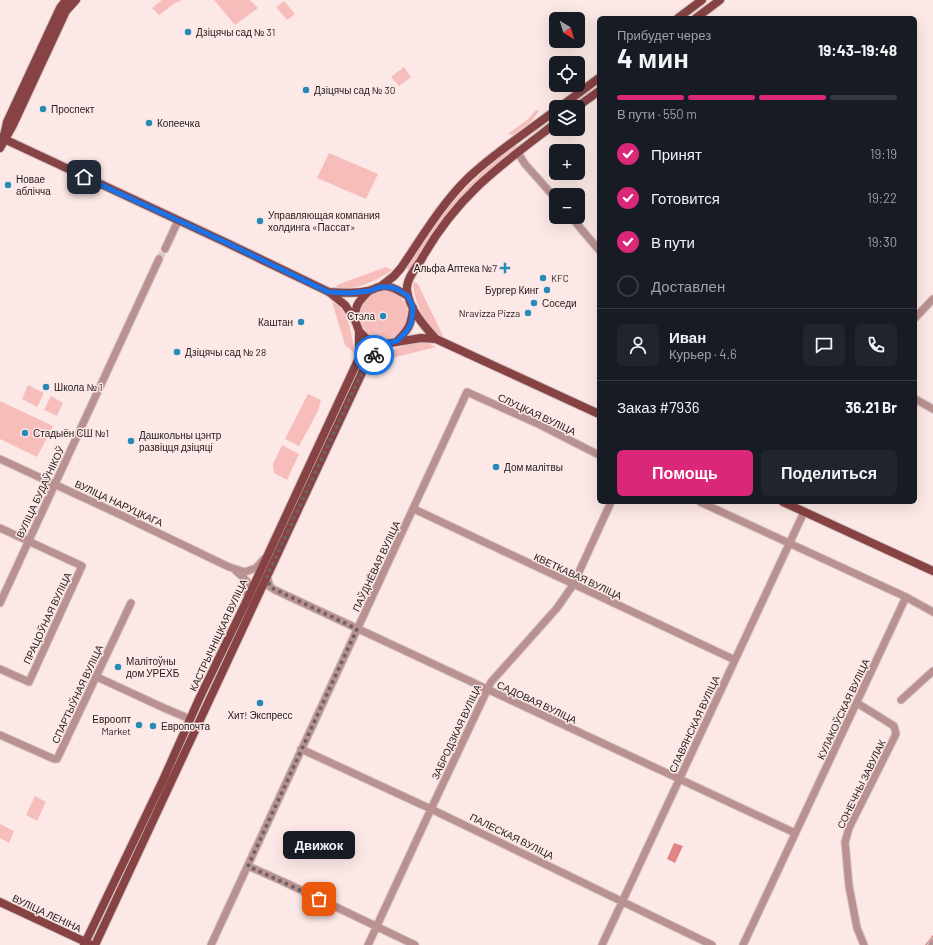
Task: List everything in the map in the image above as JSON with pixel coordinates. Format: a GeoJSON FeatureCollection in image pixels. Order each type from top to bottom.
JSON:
{"type":"FeatureCollection","features":[{"type":"Feature","properties":{"kind":"main road"},"geometry":{"type":"LineString","coordinates":[[2,138],[13,125],[53,32],[60,8],[66,0]]}},
{"type":"Feature","properties":{"kind":"main road"},"geometry":{"type":"LineString","coordinates":[[0,148],[7,122],[26,80],[66,11],[76,0]]}},
{"type":"Feature","properties":{"kind":"main road"},"geometry":{"type":"LineString","coordinates":[[681,16],[702,0]]}},
{"type":"Feature","properties":{"kind":"main road"},"geometry":{"type":"LineString","coordinates":[[699,16],[720,0]]}},
{"type":"Feature","properties":{"kind":"main road"},"geometry":{"type":"LineString","coordinates":[[569,100],[597,79]]}},
{"type":"Feature","properties":{"kind":"main road"},"geometry":{"type":"LineString","coordinates":[[585,101],[597,92]]}},
{"type":"Feature","properties":{"kind":"main road"},"geometry":{"type":"LineString","coordinates":[[329,292],[349,293],[369,291],[380,287],[394,276],[445,206],[468,178],[492,157],[549,115]]}},
{"type":"Feature","properties":{"kind":"main road"},"geometry":{"type":"LineString","coordinates":[[436,339],[427,329],[413,308],[408,296],[408,282],[430,244],[451,216],[478,186],[549,129]]}},
{"type":"Feature","properties":{"kind":"main road"},"geometry":{"type":"LineString","coordinates":[[2,138],[329,292],[344,305],[355,320],[359,331],[366,338],[374,342],[384,344],[421,338],[436,339],[597,413]]}},
{"type":"Feature","properties":{"kind":"main road"},"geometry":{"type":"LineString","coordinates":[[380,287],[397,289],[408,296]]}},
{"type":"Feature","properties":{"kind":"main road"},"geometry":{"type":"LineString","coordinates":[[355,320],[355,309],[359,301],[369,291]]}},
{"type":"Feature","properties":{"kind":"main road"},"geometry":{"type":"LineString","coordinates":[[397,341],[406,332],[411,324],[413,308]]}},
{"type":"Feature","properties":{"kind":"main road","name":"КАСТРЫЧНІЦКАЯ ВУЛІЦА"},"geometry":{"type":"LineString","coordinates":[[89,944],[190,719],[359,358],[359,331]]}},
{"type":"Feature","properties":{"kind":"main road","name":"КАСТРЫЧНІЦКАЯ ВУЛІЦА"},"geometry":{"type":"LineString","coordinates":[[89,944],[259,593],[367,362],[384,344]]}},
{"type":"Feature","properties":{"kind":"main road"},"geometry":{"type":"LineString","coordinates":[[787,504],[933,570]]}},
{"type":"Feature","properties":{"kind":"main road","name":"ВУЛІЦА ЛЕНІНА"},"geometry":{"type":"LineString","coordinates":[[0,902],[89,944]]}},
{"type":"Feature","properties":{"kind":"street"},"geometry":{"type":"LineString","coordinates":[[518,153],[525,164],[549,191]]}},
{"type":"Feature","properties":{"kind":"street"},"geometry":{"type":"LineString","coordinates":[[165,248],[178,221]]}},
{"type":"Feature","properties":{"kind":"street"},"geometry":{"type":"LineString","coordinates":[[577,224],[597,248]]}},
{"type":"Feature","properties":{"kind":"street","name":"ВУЛІЦА БУДАЎНІКОЎ"},"geometry":{"type":"LineString","coordinates":[[0,602],[2,592],[55,484],[159,259]]}},
{"type":"Feature","properties":{"kind":"street"},"geometry":{"type":"LineString","coordinates":[[917,316],[933,299]]}},
{"type":"Feature","properties":{"kind":"street","name":"СЛУЦКАЯ ВУЛІЦА"},"geometry":{"type":"LineString","coordinates":[[467,392],[536,423],[597,453]]}},
{"type":"Feature","properties":{"kind":"street","name":"ПАЎДНЁВАЯ ВУЛІЦА"},"geometry":{"type":"LineString","coordinates":[[211,945],[467,392]]}},
{"type":"Feature","properties":{"kind":"street"},"geometry":{"type":"LineString","coordinates":[[917,400],[933,409]]}},
{"type":"Feature","properties":{"kind":"street","name":"ВУЛІЦА НАРУЦКАГА"},"geometry":{"type":"LineString","coordinates":[[0,459],[229,567]]}},
{"type":"Feature","properties":{"kind":"street","name":"ЗАБРОДЗКАЯ ВУЛІЦА"},"geometry":{"type":"LineString","coordinates":[[368,945],[491,682],[557,608],[573,585],[610,504]]}},
{"type":"Feature","properties":{"kind":"street"},"geometry":{"type":"LineString","coordinates":[[704,504],[908,598],[933,612]]}},
{"type":"Feature","properties":{"kind":"street","name":"КВЕТКАВАЯ ВУЛІЦА"},"geometry":{"type":"LineString","coordinates":[[414,509],[735,660]]}},
{"type":"Feature","properties":{"kind":"street","name":"СЛАВЯНСКАЯ ВУЛІЦА"},"geometry":{"type":"LineString","coordinates":[[602,945],[804,512]]}},
{"type":"Feature","properties":{"kind":"street"},"geometry":{"type":"LineString","coordinates":[[0,528],[28,541]]}},
{"type":"Feature","properties":{"kind":"street","name":"ПРАЦОЎНАЯ ВУЛІЦА"},"geometry":{"type":"LineString","coordinates":[[0,669],[29,682],[82,566],[28,541]]}},
{"type":"Feature","properties":{"kind":"street"},"geometry":{"type":"LineString","coordinates":[[229,567],[245,572],[256,568],[265,558]]}},
{"type":"Feature","properties":{"kind":"street"},"geometry":{"type":"LineString","coordinates":[[229,567],[243,576],[248,583],[246,602]]}},
{"type":"Feature","properties":{"kind":"street"},"geometry":{"type":"LineString","coordinates":[[259,593],[270,587],[267,576]]}},
{"type":"Feature","properties":{"kind":"street","name":"САДОВАЯ ВУЛІЦА"},"geometry":{"type":"LineString","coordinates":[[270,587],[795,833]]}},
{"type":"Feature","properties":{"kind":"street","name":"КУЛАКОЎСКАЯ ВУЛІЦА"},"geometry":{"type":"LineString","coordinates":[[743,945],[795,833],[859,704],[908,598]]}},
{"type":"Feature","properties":{"kind":"street","name":"СПАРТЫЎНАЯ ВУЛІЦА"},"geometry":{"type":"LineString","coordinates":[[0,735],[57,759],[131,603]]}},
{"type":"Feature","properties":{"kind":"street"},"geometry":{"type":"LineString","coordinates":[[901,700],[933,671]]}},
{"type":"Feature","properties":{"kind":"street"},"geometry":{"type":"LineString","coordinates":[[97,677],[190,719]]}},
{"type":"Feature","properties":{"kind":"street","name":"СОНЕЧНЫ ЗАВУЛАК"},"geometry":{"type":"LineString","coordinates":[[859,704],[894,726],[896,734],[849,828],[845,842],[853,908],[857,928],[864,945]]}},
{"type":"Feature","properties":{"kind":"street","name":"ПАЛЕСКАЯ ВУЛІЦА"},"geometry":{"type":"LineString","coordinates":[[301,749],[431,809],[712,945]]}},
{"type":"Feature","properties":{"kind":"street"},"geometry":{"type":"LineString","coordinates":[[248,866],[415,945]]}},
{"type":"Feature","properties":{"kind":"shaded area"},"geometry":{"type":"Polygon","coordinates":[[[162,0],[182,0],[175,3],[159,15],[152,8],[162,0]]]}},
{"type":"Feature","properties":{"kind":"shaded area"},"geometry":{"type":"Polygon","coordinates":[[[214,0],[250,0],[258,8],[235,25],[214,0]]]}},
{"type":"Feature","properties":{"kind":"shaded area"},"geometry":{"type":"Polygon","coordinates":[[[284,1],[295,14],[287,20],[276,7],[284,1]]]}},
{"type":"Feature","properties":{"kind":"shaded area"},"geometry":{"type":"Polygon","coordinates":[[[404,67],[411,77],[399,86],[391,77],[404,67]]]}},
{"type":"Feature","properties":{"kind":"shaded area"},"geometry":{"type":"Polygon","coordinates":[[[536,110],[539,111],[531,122],[513,135],[508,134],[528,119],[536,110]]]}},
{"type":"Feature","properties":{"kind":"shaded area"},"geometry":{"type":"Polygon","coordinates":[[[516,145],[518,148],[434,232],[409,270],[406,268],[452,203],[483,172],[516,145]]]}},
{"type":"Feature","properties":{"kind":"shaded area"},"geometry":{"type":"Polygon","coordinates":[[[329,153],[378,174],[366,199],[317,178],[329,153]]]}},
{"type":"Feature","properties":{"kind":"shaded area"},"geometry":{"type":"Polygon","coordinates":[[[386,267],[392,270],[373,281],[357,287],[336,287],[337,285],[386,267]]]}},
{"type":"Feature","properties":{"kind":"shaded area"},"geometry":{"type":"Polygon","coordinates":[[[414,282],[418,284],[443,336],[442,338],[430,326],[422,314],[415,297],[413,286],[414,282]]]}},
{"type":"Feature","properties":{"kind":"shaded area"},"geometry":{"type":"Polygon","coordinates":[[[379,291],[389,291],[401,298],[408,310],[408,320],[401,332],[389,339],[379,339],[371,335],[364,328],[360,320],[360,310],[364,302],[371,295],[379,291]]]}},
{"type":"Feature","properties":{"kind":"shaded area"},"geometry":{"type":"Polygon","coordinates":[[[332,302],[343,311],[347,317],[355,353],[345,345],[332,302]]]}},
{"type":"Feature","properties":{"kind":"shaded area"},"geometry":{"type":"Polygon","coordinates":[[[426,342],[436,347],[376,362],[372,361],[398,348],[426,342]]]}},
{"type":"Feature","properties":{"kind":"shaded area"},"geometry":{"type":"Polygon","coordinates":[[[28,385],[44,393],[37,407],[22,399],[28,385]]]}},
{"type":"Feature","properties":{"kind":"shaded area"},"geometry":{"type":"Polygon","coordinates":[[[308,394],[321,400],[318,411],[299,446],[285,439],[308,394]]]}},
{"type":"Feature","properties":{"kind":"shaded area"},"geometry":{"type":"Polygon","coordinates":[[[51,396],[63,403],[57,416],[44,410],[51,396]]]}},
{"type":"Feature","properties":{"kind":"shaded area","name":"Стадыён СШ №1"},"geometry":{"type":"Polygon","coordinates":[[[0,401],[53,426],[37,457],[0,439],[0,401]]]}},
{"type":"Feature","properties":{"kind":"shaded area"},"geometry":{"type":"Polygon","coordinates":[[[282,445],[299,454],[287,480],[274,473],[273,464],[282,445]]]}},
{"type":"Feature","properties":{"kind":"shaded area"},"geometry":{"type":"Polygon","coordinates":[[[35,796],[46,802],[37,821],[26,815],[35,796]]]}},
{"type":"Feature","properties":{"kind":"shaded area"},"geometry":{"type":"Polygon","coordinates":[[[0,824],[14,831],[9,843],[0,838],[0,824]]]}},
{"type":"Feature","properties":{"kind":"shaded area"},"geometry":{"type":"Polygon","coordinates":[[[674,843],[683,846],[675,863],[667,859],[674,843]]]}},
{"type":"Feature","properties":{"kind":"waterway"},"geometry":{"type":"LineString","coordinates":[[926,945],[933,936]]}},
{"type":"Feature","properties":{"kind":"tunnel"},"geometry":{"type":"LineString","coordinates":[[159,259],[165,249]]}},
{"type":"Feature","properties":{"kind":"way so far"},"geometry":{"type":"LineString","coordinates":[[319,899],[248,866],[357,629],[270,587],[267,576],[367,362],[374,355]]}},
{"type":"Feature","properties":{"kind":"place","name":"Дзіцячы сад № 31"},"geometry":{"type":"Point","coordinates":[188,32]}},
{"type":"Feature","properties":{"kind":"place","name":"Дзіцячы сад № 30"},"geometry":{"type":"Point","coordinates":[306,90]}},
{"type":"Feature","properties":{"kind":"place","name":"Проспект"},"geometry":{"type":"Point","coordinates":[43,109]}},
{"type":"Feature","properties":{"kind":"place","name":"Копеечка"},"geometry":{"type":"Point","coordinates":[149,123]}},
{"type":"Feature","properties":{"kind":"place","name":"Новае аблічча"},"geometry":{"type":"Point","coordinates":[8,185]}},
{"type":"Feature","properties":{"kind":"place","name":"Управляющая компания холдинга «Пассат»"},"geometry":{"type":"Point","coordinates":[260,221]}},
{"type":"Feature","properties":{"kind":"place","name":"Альфа Аптека №7"},"geometry":{"type":"Point","coordinates":[505,268]}},
{"type":"Feature","properties":{"kind":"place","name":"KFC"},"geometry":{"type":"Point","coordinates":[543,278]}},
{"type":"Feature","properties":{"kind":"place","name":"Бургер Кинг"},"geometry":{"type":"Point","coordinates":[547,290]}},
{"type":"Feature","properties":{"kind":"place","name":"Соседи"},"geometry":{"type":"Point","coordinates":[534,303]}},
{"type":"Feature","properties":{"kind":"place","name":"Nravizza Pizza"},"geometry":{"type":"Point","coordinates":[528,313]}},
{"type":"Feature","properties":{"kind":"place","name":"Стэла"},"geometry":{"type":"Point","coordinates":[383,316]}},
{"type":"Feature","properties":{"kind":"place","name":"Каштан"},"geometry":{"type":"Point","coordinates":[301,322]}},
{"type":"Feature","properties":{"kind":"place","name":"Дзіцячы сад № 28"},"geometry":{"type":"Point","coordinates":[177,352]}},
{"type":"Feature","properties":{"kind":"place","name":"Школа № 1"},"geometry":{"type":"Point","coordinates":[46,387]}},
{"type":"Feature","properties":{"kind":"place","name":"Стадыён СШ №1"},"geometry":{"type":"Point","coordinates":[25,433]}},
{"type":"Feature","properties":{"kind":"place","name":"Дашкольны цэнтр развіцця дзіцяці"},"geometry":{"type":"Point","coordinates":[131,441]}},
{"type":"Feature","properties":{"kind":"place","name":"Дом малітвы"},"geometry":{"type":"Point","coordinates":[496,467]}},
{"type":"Feature","properties":{"kind":"place","name":"Малітоўны дом УРЕХБ"},"geometry":{"type":"Point","coordinates":[118,667]}},
{"type":"Feature","properties":{"kind":"place","name":"Хит! Экспресс"},"geometry":{"type":"Point","coordinates":[260,703]}},
{"type":"Feature","properties":{"kind":"place","name":"Евроопт Market"},"geometry":{"type":"Point","coordinates":[139,725]}},
{"type":"Feature","properties":{"kind":"place","name":"Европочта"},"geometry":{"type":"Point","coordinates":[153,726]}},
{"type":"Feature","properties":{"kind":"place","name":"Движок"},"geometry":{"type":"Point","coordinates":[319,899]}},
{"type":"Feature","properties":{"kind":"route"},"geometry":{"type":"LineString","coordinates":[[84,177],[225,242],[328,292],[349,293],[369,291],[380,287],[397,289],[408,296],[413,308],[411,324],[406,332],[397,341],[384,344],[374,355]]}}]}
